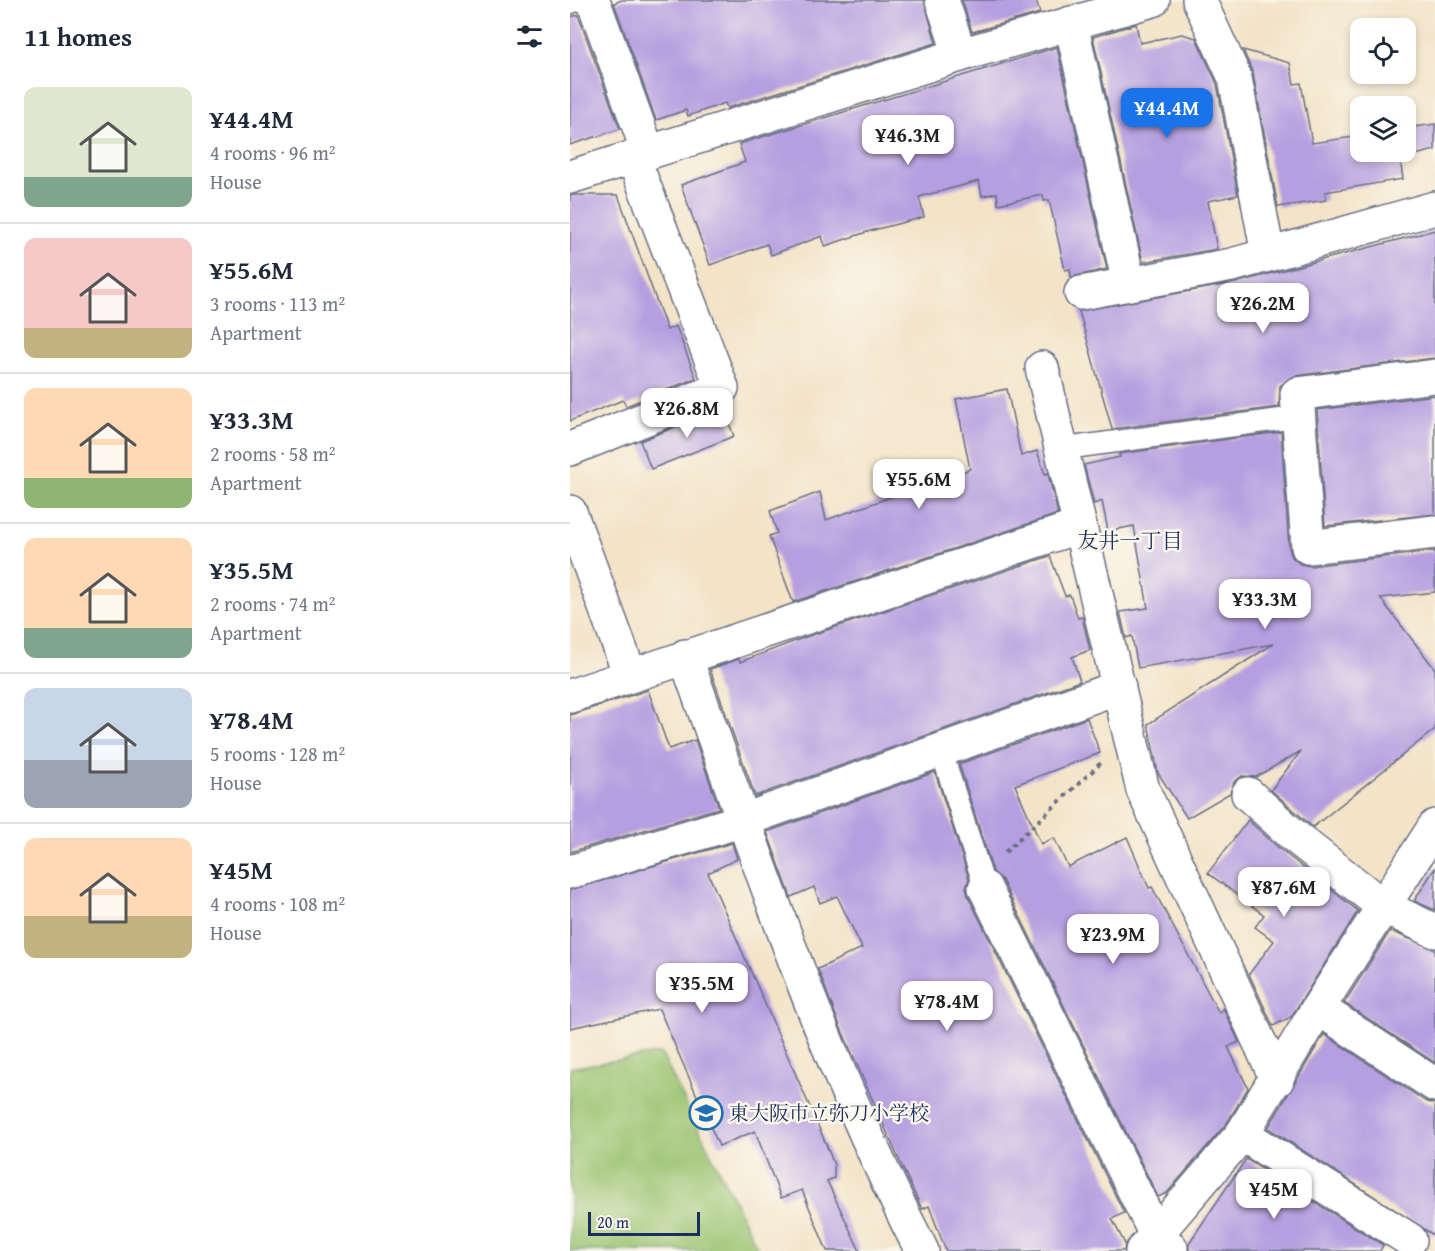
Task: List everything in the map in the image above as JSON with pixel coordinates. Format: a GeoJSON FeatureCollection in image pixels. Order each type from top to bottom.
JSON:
{"type":"FeatureCollection","features":[{"type":"Feature","properties":{"kind":"street"},"geometry":{"type":"LineString","coordinates":[[570,449],[722,388],[641,154],[593,0]]}},
{"type":"Feature","properties":{"kind":"street"},"geometry":{"type":"LineString","coordinates":[[942,0],[960,55]]}},
{"type":"Feature","properties":{"kind":"street"},"geometry":{"type":"LineString","coordinates":[[570,177],[960,55],[1153,0]]}},
{"type":"Feature","properties":{"kind":"street"},"geometry":{"type":"LineString","coordinates":[[1198,0],[1235,78],[1268,255]]}},
{"type":"Feature","properties":{"kind":"street"},"geometry":{"type":"LineString","coordinates":[[1071,23],[1129,284]]}},
{"type":"Feature","properties":{"kind":"street"},"geometry":{"type":"LineString","coordinates":[[1081,292],[1232,265],[1435,208]]}},
{"type":"Feature","properties":{"kind":"street"},"geometry":{"type":"LineString","coordinates":[[1042,368],[1143,790],[1276,1080]]}},
{"type":"Feature","properties":{"kind":"street"},"geometry":{"type":"LineString","coordinates":[[1435,376],[1297,394],[1308,547],[1435,532]]}},
{"type":"Feature","properties":{"kind":"street"},"geometry":{"type":"LineString","coordinates":[[570,512],[630,675]]}},
{"type":"Feature","properties":{"kind":"street"},"geometry":{"type":"LineString","coordinates":[[570,696],[1080,526]]}},
{"type":"Feature","properties":{"kind":"street"},"geometry":{"type":"LineString","coordinates":[[685,656],[799,972],[887,1183],[922,1251]]}},
{"type":"Feature","properties":{"kind":"street"},"geometry":{"type":"LineString","coordinates":[[570,872],[744,820],[1119,687]]}},
{"type":"Feature","properties":{"kind":"street"},"geometry":{"type":"LineString","coordinates":[[1248,794],[1293,835],[1384,907],[1435,931]]}},
{"type":"Feature","properties":{"kind":"street"},"geometry":{"type":"LineString","coordinates":[[985,888],[1158,1246],[1242,1134],[1318,1008],[1435,826]]}},
{"type":"Feature","properties":{"kind":"street"},"geometry":{"type":"LineString","coordinates":[[1318,1008],[1435,1085]]}},
{"type":"Feature","properties":{"kind":"street"},"geometry":{"type":"LineString","coordinates":[[1242,1134],[1410,1240]]}},
{"type":"Feature","properties":{"kind":"lane"},"geometry":{"type":"LineString","coordinates":[[570,3],[578,0]]}},
{"type":"Feature","properties":{"kind":"lane"},"geometry":{"type":"LineString","coordinates":[[1061,449],[1299,417]]}},
{"type":"Feature","properties":{"kind":"lane"},"geometry":{"type":"LineString","coordinates":[[941,750],[985,888]]}},
{"type":"Feature","properties":{"kind":"path"},"geometry":{"type":"LineString","coordinates":[[985,888],[996,859],[1130,736]]}},
{"type":"Feature","properties":{"kind":"green space"},"geometry":{"type":"Polygon","coordinates":[[[661,1053],[759,1251],[570,1251],[570,1068],[661,1053]]]}},
{"type":"Feature","properties":{"kind":"building"},"geometry":{"type":"Polygon","coordinates":[[[622,0],[924,0],[936,43],[727,108],[725,103],[688,116],[686,110],[656,120],[614,3],[622,0]]]}},
{"type":"Feature","properties":{"kind":"building"},"geometry":{"type":"Polygon","coordinates":[[[962,0],[1036,0],[1040,13],[972,32],[962,0]]]}},
{"type":"Feature","properties":{"kind":"building"},"geometry":{"type":"Polygon","coordinates":[[[578,15],[620,129],[570,145],[570,17],[578,15]]]}},
{"type":"Feature","properties":{"kind":"building"},"geometry":{"type":"Polygon","coordinates":[[[1136,24],[1140,43],[1182,34],[1196,38],[1217,84],[1238,195],[1208,201],[1217,249],[1143,262],[1093,37],[1136,24]]]}},
{"type":"Feature","properties":{"kind":"building"},"geometry":{"type":"Polygon","coordinates":[[[1057,47],[1107,269],[1071,277],[1070,269],[1065,270],[1049,200],[1044,201],[1043,195],[998,204],[997,193],[982,196],[979,181],[919,197],[924,217],[825,246],[822,236],[771,255],[767,244],[710,265],[681,185],[745,162],[739,144],[1057,47]]]}},
{"type":"Feature","properties":{"kind":"building"},"geometry":{"type":"Polygon","coordinates":[[[1243,50],[1290,63],[1294,84],[1301,83],[1312,143],[1350,137],[1350,162],[1400,162],[1403,179],[1325,192],[1326,200],[1278,207],[1253,74],[1243,50]]]}},
{"type":"Feature","properties":{"kind":"building"},"geometry":{"type":"Polygon","coordinates":[[[1435,124],[1435,150],[1416,155],[1416,127],[1435,124]]]}},
{"type":"Feature","properties":{"kind":"building"},"geometry":{"type":"Polygon","coordinates":[[[570,195],[618,195],[667,330],[676,326],[696,378],[626,406],[623,400],[570,421],[570,195]]]}},
{"type":"Feature","properties":{"kind":"building"},"geometry":{"type":"Polygon","coordinates":[[[1435,230],[1435,358],[1294,376],[1280,386],[1279,407],[1112,429],[1079,311],[1235,283],[1435,230]]]}},
{"type":"Feature","properties":{"kind":"building"},"geometry":{"type":"Polygon","coordinates":[[[1007,389],[1021,456],[1037,451],[1045,474],[1048,473],[1058,514],[793,602],[769,536],[777,533],[770,511],[820,492],[826,520],[970,469],[956,399],[1007,389]]]}},
{"type":"Feature","properties":{"kind":"building"},"geometry":{"type":"Polygon","coordinates":[[[1435,395],[1435,514],[1325,526],[1317,410],[1435,395]]]}},
{"type":"Feature","properties":{"kind":"building"},"geometry":{"type":"Polygon","coordinates":[[[723,408],[734,436],[651,469],[640,441],[723,408]]]}},
{"type":"Feature","properties":{"kind":"building"},"geometry":{"type":"Polygon","coordinates":[[[1281,432],[1289,548],[1292,557],[1300,564],[1310,566],[1435,551],[1435,592],[1380,598],[1435,669],[1435,729],[1313,827],[1271,790],[1301,751],[1256,777],[1242,776],[1234,782],[1230,793],[1187,818],[1158,773],[1148,724],[1273,644],[1138,668],[1132,636],[1126,638],[1120,612],[1148,608],[1134,526],[1108,531],[1102,501],[1094,504],[1084,465],[1120,457],[1119,454],[1281,432]]]}},
{"type":"Feature","properties":{"kind":"building"},"geometry":{"type":"Polygon","coordinates":[[[1050,556],[1065,596],[1070,595],[1078,618],[1082,617],[1090,650],[1072,657],[1080,681],[755,796],[710,669],[739,659],[740,662],[806,637],[1050,556]]]}},
{"type":"Feature","properties":{"kind":"building"},"geometry":{"type":"Polygon","coordinates":[[[648,690],[669,749],[695,740],[719,808],[570,852],[570,715],[648,690]]]}},
{"type":"Feature","properties":{"kind":"building"},"geometry":{"type":"Polygon","coordinates":[[[1087,718],[1100,753],[1015,785],[1041,844],[1054,838],[1068,867],[1127,837],[1149,888],[1152,887],[1219,1013],[1223,1008],[1239,1042],[1228,1047],[1248,1088],[1227,1123],[1167,1193],[1158,1197],[1002,880],[993,872],[959,764],[1087,718]]]}},
{"type":"Feature","properties":{"kind":"building"},"geometry":{"type":"Polygon","coordinates":[[[935,772],[969,879],[966,887],[968,896],[1124,1213],[1112,1219],[1125,1244],[1124,1251],[946,1251],[929,1206],[922,1209],[904,1171],[840,1026],[818,969],[862,948],[837,896],[820,903],[814,887],[791,897],[767,832],[935,772]]]}},
{"type":"Feature","properties":{"kind":"building"},"geometry":{"type":"Polygon","coordinates":[[[1248,820],[1281,850],[1358,911],[1291,1017],[1273,1026],[1249,974],[1274,941],[1255,927],[1264,915],[1208,873],[1248,820]]]}},
{"type":"Feature","properties":{"kind":"building"},"geometry":{"type":"Polygon","coordinates":[[[732,843],[737,859],[708,873],[826,1144],[834,1165],[834,1178],[827,1181],[860,1251],[827,1251],[802,1190],[781,1198],[755,1131],[719,1146],[659,1009],[570,1028],[570,890],[732,843]]]}},
{"type":"Feature","properties":{"kind":"building"},"geometry":{"type":"Polygon","coordinates":[[[1435,868],[1435,910],[1414,901],[1435,868]]]}},
{"type":"Feature","properties":{"kind":"building"},"geometry":{"type":"Polygon","coordinates":[[[1390,931],[1435,949],[1435,1063],[1344,1003],[1390,931]]]}},
{"type":"Feature","properties":{"kind":"building"},"geometry":{"type":"Polygon","coordinates":[[[1324,1034],[1425,1101],[1435,1104],[1435,1236],[1268,1128],[1324,1034]]]}},
{"type":"Feature","properties":{"kind":"building"},"geometry":{"type":"Polygon","coordinates":[[[1246,1159],[1383,1245],[1380,1251],[1189,1251],[1189,1243],[1246,1159]]]}},
{"type":"Feature","properties":{"kind":"place","name":"東大阪市立弥刀小学校"},"geometry":{"type":"Point","coordinates":[706,1113]}},
{"type":"Feature","properties":{"kind":"district","name":"友井一丁目"},"geometry":{"type":"Point","coordinates":[1130,541]}}]}
